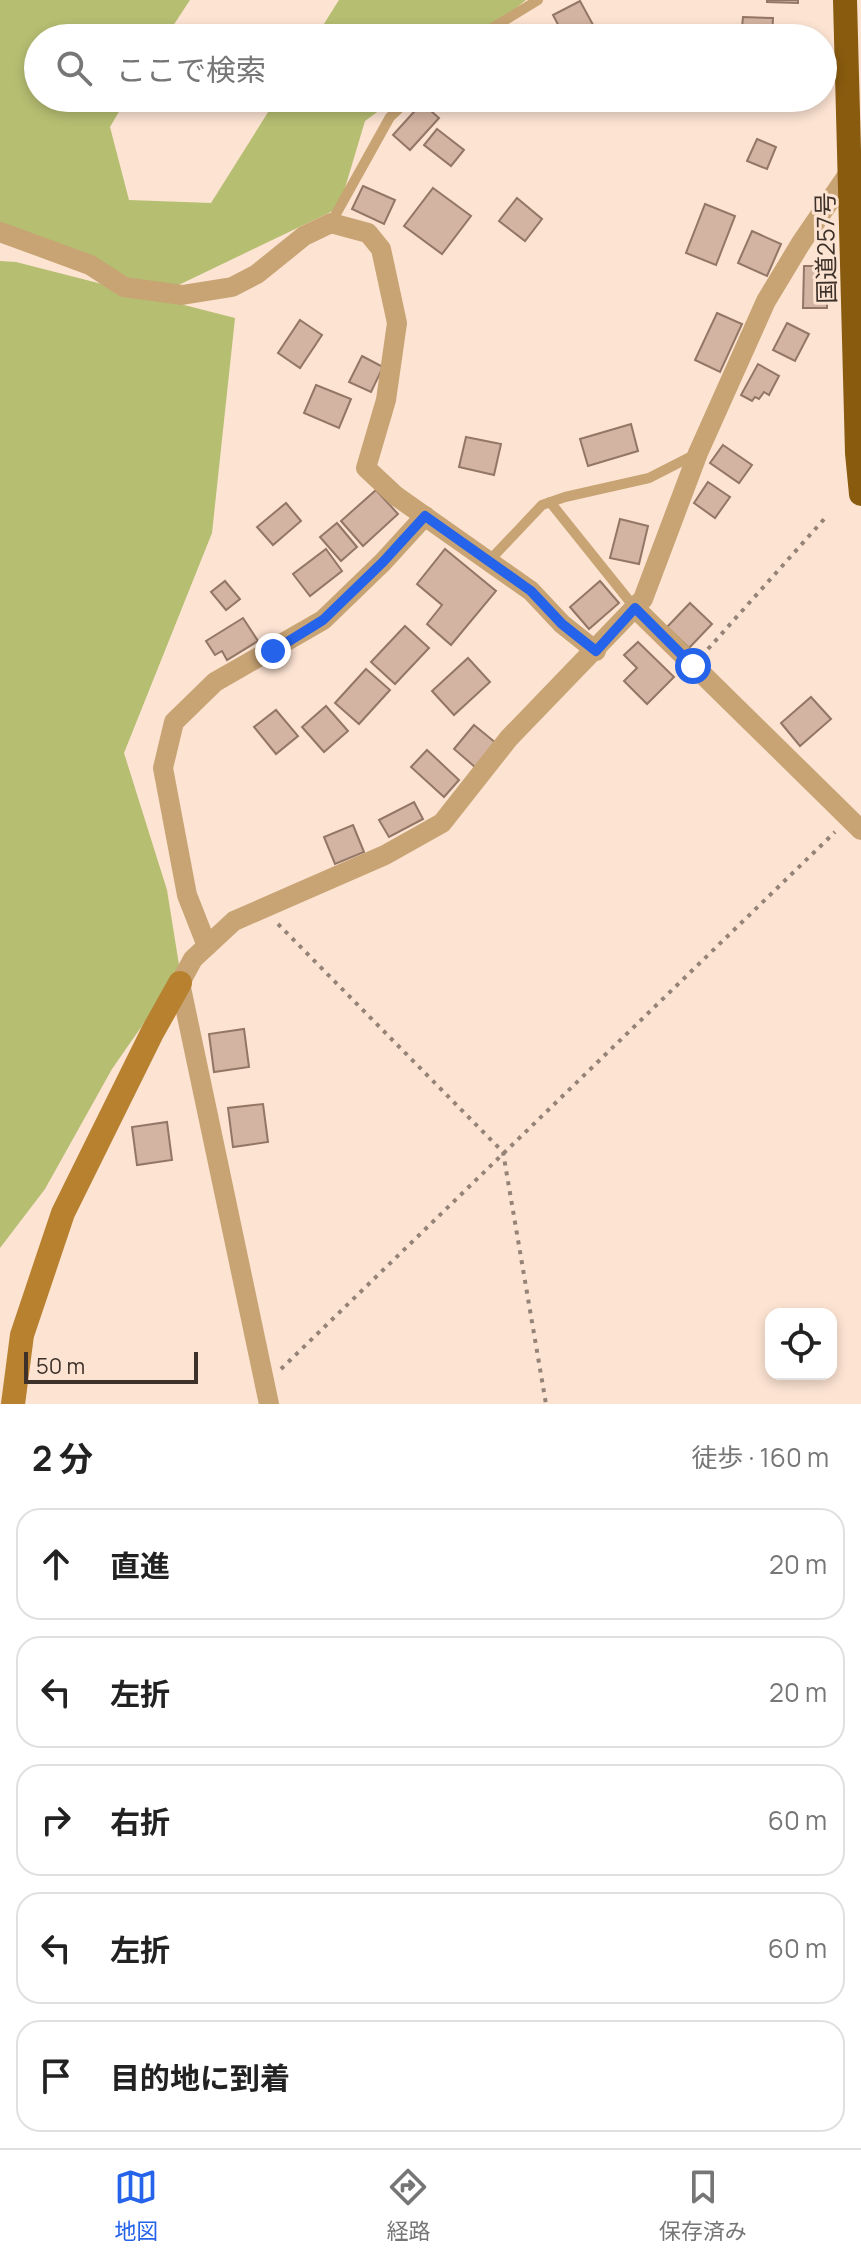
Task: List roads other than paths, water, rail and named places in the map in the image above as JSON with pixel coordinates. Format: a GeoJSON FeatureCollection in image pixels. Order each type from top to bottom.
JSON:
{"type":"FeatureCollection","features":[{"type":"Feature","properties":{"kind":"highway","name":"国道257号"},"geometry":{"type":"LineString","coordinates":[[845,0],[857,453],[861,494]]}},
{"type":"Feature","properties":{"kind":"street"},"geometry":{"type":"LineString","coordinates":[[13,1404],[22,1335],[63,1213],[152,1033],[193,959],[234,921],[385,855],[442,823],[509,738],[643,599],[698,453],[766,301],[851,170]]}},
{"type":"Feature","properties":{"kind":"street"},"geometry":{"type":"LineString","coordinates":[[0,232],[90,265],[124,287],[182,295],[232,287],[257,274],[304,236],[331,223],[368,233],[381,249],[397,323],[386,400],[366,468],[396,496],[531,591],[562,624],[596,651]]}},
{"type":"Feature","properties":{"kind":"street"},"geometry":{"type":"LineString","coordinates":[[207,946],[187,895],[163,768],[174,722],[215,682],[323,620],[425,516]]}},
{"type":"Feature","properties":{"kind":"street"},"geometry":{"type":"LineString","coordinates":[[635,608],[855,824]]}},
{"type":"Feature","properties":{"kind":"street"},"geometry":{"type":"LineString","coordinates":[[180,983],[267,1394]]}},
{"type":"Feature","properties":{"kind":"lane"},"geometry":{"type":"LineString","coordinates":[[499,24],[538,0]]}},
{"type":"Feature","properties":{"kind":"lane"},"geometry":{"type":"LineString","coordinates":[[331,223],[395,112]]}},
{"type":"Feature","properties":{"kind":"lane"},"geometry":{"type":"LineString","coordinates":[[489,561],[542,505],[649,478],[698,453]]}},
{"type":"Feature","properties":{"kind":"lane"},"geometry":{"type":"LineString","coordinates":[[550,502],[635,608]]}}]}
